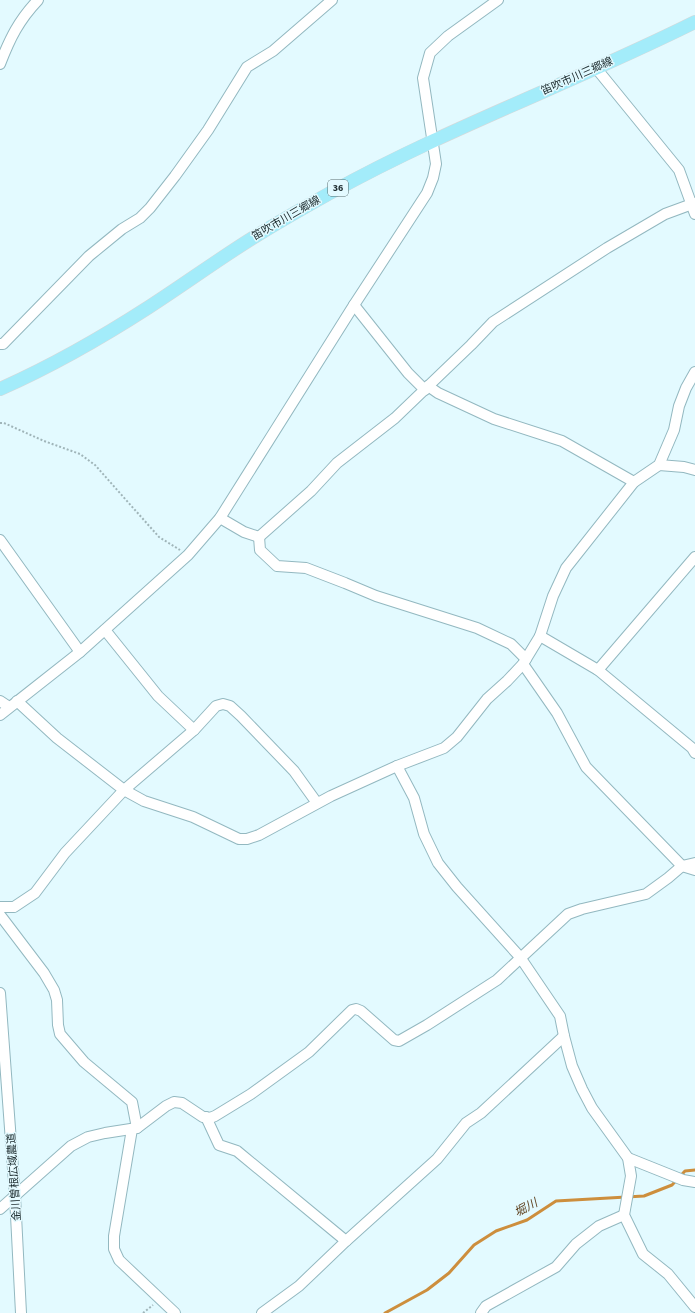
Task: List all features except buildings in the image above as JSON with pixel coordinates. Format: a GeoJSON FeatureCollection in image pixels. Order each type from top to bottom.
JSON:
{"type":"FeatureCollection","features":[{"type":"Feature","properties":{"kind":"main road","name":"笛吹市川三郷線"},"geometry":{"type":"LineString","coordinates":[[0,389],[69,356],[148,308],[252,238],[378,167],[432,140],[596,68],[695,22]]}},
{"type":"Feature","properties":{"kind":"street"},"geometry":{"type":"LineString","coordinates":[[0,64],[11,38],[27,12],[38,0]]}},
{"type":"Feature","properties":{"kind":"street"},"geometry":{"type":"LineString","coordinates":[[0,344],[3,344],[89,256],[122,229],[140,218],[150,208],[176,176],[208,130],[247,67],[273,51],[332,0]]}},
{"type":"Feature","properties":{"kind":"street"},"geometry":{"type":"LineString","coordinates":[[0,715],[80,652],[105,630],[188,555],[220,518],[354,305],[427,193],[433,178],[436,164],[423,78],[430,53],[448,36],[498,0]]}},
{"type":"Feature","properties":{"kind":"street"},"geometry":{"type":"LineString","coordinates":[[259,537],[311,491],[337,463],[395,418],[493,322],[607,248],[665,214],[694,207],[680,170],[596,68]]}},
{"type":"Feature","properties":{"kind":"street"},"geometry":{"type":"LineString","coordinates":[[354,305],[408,373],[426,388],[494,419],[562,441],[634,482]]}},
{"type":"Feature","properties":{"kind":"street"},"geometry":{"type":"LineString","coordinates":[[0,701],[13,704],[124,790],[144,801],[193,817],[239,839],[248,839],[259,835],[331,796],[397,766],[444,748],[457,737],[487,699],[507,682],[525,661],[540,636],[553,596],[566,568],[634,482],[659,465],[674,430],[679,406],[686,388],[695,372]]}},
{"type":"Feature","properties":{"kind":"street"},"geometry":{"type":"LineString","coordinates":[[659,465],[684,467],[695,470]]}},
{"type":"Feature","properties":{"kind":"street"},"geometry":{"type":"LineString","coordinates":[[220,518],[244,532],[259,537]]}},
{"type":"Feature","properties":{"kind":"street"},"geometry":{"type":"LineString","coordinates":[[259,537],[260,550],[277,566],[306,568],[376,596],[476,628],[511,644],[525,661],[557,713],[586,767],[682,866],[695,870]]}},
{"type":"Feature","properties":{"kind":"street"},"geometry":{"type":"LineString","coordinates":[[0,540],[80,652]]}},
{"type":"Feature","properties":{"kind":"street"},"geometry":{"type":"LineString","coordinates":[[598,670],[695,557]]}},
{"type":"Feature","properties":{"kind":"street"},"geometry":{"type":"LineString","coordinates":[[105,630],[158,696],[194,730]]}},
{"type":"Feature","properties":{"kind":"street"},"geometry":{"type":"LineString","coordinates":[[540,636],[598,670],[692,748],[695,753]]}},
{"type":"Feature","properties":{"kind":"street"},"geometry":{"type":"LineString","coordinates":[[0,907],[14,907],[35,893],[65,853],[124,790],[194,730],[216,706],[222,704],[230,706],[241,716],[294,771],[317,803]]}},
{"type":"Feature","properties":{"kind":"street"},"geometry":{"type":"LineString","coordinates":[[397,766],[414,798],[424,834],[438,863],[457,887],[520,958],[560,1016],[572,1066],[592,1108],[628,1158],[631,1176],[624,1215],[643,1254],[668,1274],[695,1307]]}},
{"type":"Feature","properties":{"kind":"street"},"geometry":{"type":"LineString","coordinates":[[0,1209],[71,1146],[88,1137],[135,1128],[174,1102],[182,1103],[206,1117],[210,1118],[216,1116],[251,1094],[309,1052],[352,1010],[356,1009],[361,1011],[394,1040],[399,1041],[427,1025],[497,980],[568,914],[582,909],[646,894],[682,866],[695,863]]}},
{"type":"Feature","properties":{"kind":"street"},"geometry":{"type":"LineString","coordinates":[[0,916],[44,973],[54,990],[57,1000],[58,1025],[60,1034],[84,1062],[132,1102],[135,1128],[114,1236],[114,1249],[119,1260],[175,1313]]}},
{"type":"Feature","properties":{"kind":"street","name":"金川曽根広域農道"},"geometry":{"type":"LineString","coordinates":[[0,992],[16,1196],[21,1313]]}},
{"type":"Feature","properties":{"kind":"street"},"geometry":{"type":"LineString","coordinates":[[262,1313],[299,1286],[346,1241],[437,1159],[466,1123],[481,1113],[564,1036]]}},
{"type":"Feature","properties":{"kind":"street"},"geometry":{"type":"LineString","coordinates":[[206,1117],[219,1145],[237,1151],[346,1241]]}},
{"type":"Feature","properties":{"kind":"street"},"geometry":{"type":"LineString","coordinates":[[628,1158],[683,1180],[695,1182]]}},
{"type":"Feature","properties":{"kind":"street"},"geometry":{"type":"LineString","coordinates":[[481,1313],[486,1306],[556,1267],[576,1244],[599,1226],[624,1215]]}},
{"type":"Feature","properties":{"kind":"path"},"geometry":{"type":"LineString","coordinates":[[0,423],[4,423],[80,454],[95,465],[159,537],[188,555]]}},
{"type":"Feature","properties":{"kind":"path"},"geometry":{"type":"LineString","coordinates":[[143,1313],[160,1299]]}},
{"type":"Feature","properties":{"kind":"waterway","name":"堀川"},"geometry":{"type":"LineString","coordinates":[[385,1313],[427,1290],[449,1273],[474,1245],[496,1231],[527,1220],[556,1201],[644,1196],[672,1185],[685,1171],[695,1170]]}}]}
